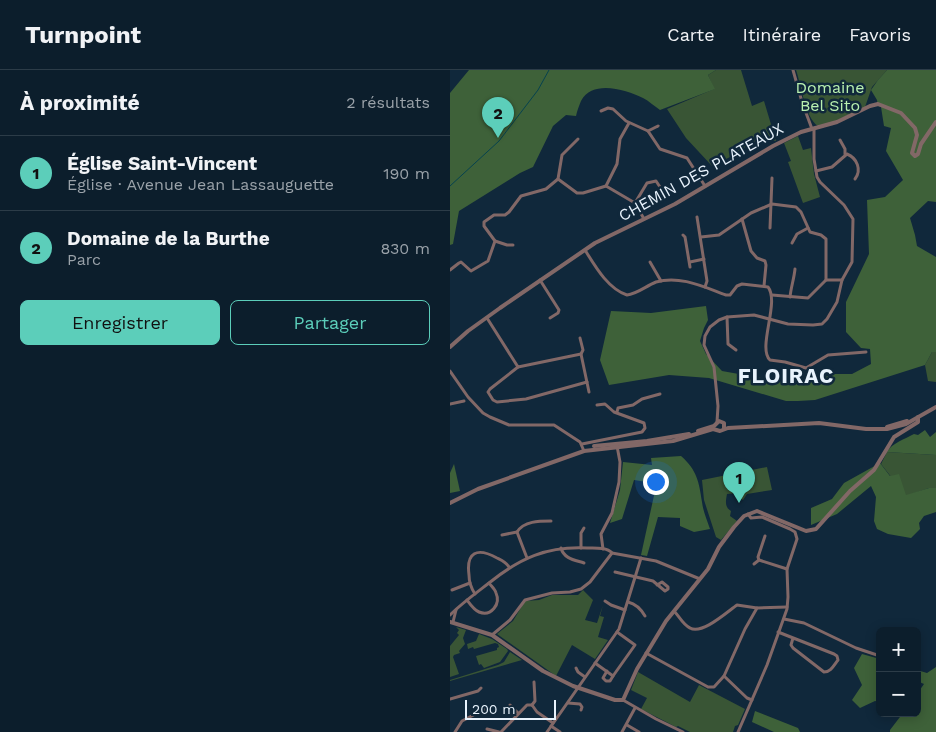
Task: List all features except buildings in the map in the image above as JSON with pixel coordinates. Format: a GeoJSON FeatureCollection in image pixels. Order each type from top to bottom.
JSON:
{"type":"FeatureCollection","features":[{"type":"Feature","properties":{"kind":"street"},"geometry":{"type":"LineString","coordinates":[[793,70],[802,102],[813,129],[818,181],[844,205],[854,223],[852,262],[842,280],[837,302],[822,324],[788,324],[754,315],[727,317],[710,327],[704,339],[705,348],[714,367],[720,418],[728,425],[820,421],[882,427],[899,424],[918,417]]}},
{"type":"Feature","properties":{"kind":"street","name":"CHEMIN DES PLATEAUX"},"geometry":{"type":"LineString","coordinates":[[450,346],[468,331],[596,242],[675,204],[773,146],[813,129],[837,122],[874,105],[883,106],[901,114],[915,128],[917,135],[912,153],[915,156],[918,154],[921,144],[936,122]]}},
{"type":"Feature","properties":{"kind":"street"},"geometry":{"type":"LineString","coordinates":[[602,111],[608,108],[613,109],[629,122],[648,131],[660,149],[687,158],[705,186]]}},
{"type":"Feature","properties":{"kind":"street"},"geometry":{"type":"LineString","coordinates":[[558,179],[577,193],[606,186],[617,164],[620,139],[629,122]]}},
{"type":"Feature","properties":{"kind":"street"},"geometry":{"type":"LineString","coordinates":[[648,131],[658,126]]}},
{"type":"Feature","properties":{"kind":"street"},"geometry":{"type":"LineString","coordinates":[[513,244],[507,245],[496,241],[484,226],[484,222],[494,215],[505,215],[521,196],[546,189],[558,179],[562,155],[578,139]]}},
{"type":"Feature","properties":{"kind":"street"},"geometry":{"type":"LineString","coordinates":[[840,140],[845,150],[845,155]]}},
{"type":"Feature","properties":{"kind":"street"},"geometry":{"type":"LineString","coordinates":[[816,171],[832,167],[845,155],[850,155],[855,160],[858,171],[855,179]]}},
{"type":"Feature","properties":{"kind":"street"},"geometry":{"type":"LineString","coordinates":[[770,228],[772,178]]}},
{"type":"Feature","properties":{"kind":"street"},"geometry":{"type":"LineString","coordinates":[[634,203],[647,184],[659,182],[659,190]]}},
{"type":"Feature","properties":{"kind":"street"},"geometry":{"type":"LineString","coordinates":[[606,186],[634,203],[644,219]]}},
{"type":"Feature","properties":{"kind":"street"},"geometry":{"type":"LineString","coordinates":[[701,237],[719,235],[742,219],[772,204],[796,206],[801,212],[810,232],[821,235],[826,239],[826,280]]}},
{"type":"Feature","properties":{"kind":"street"},"geometry":{"type":"LineString","coordinates":[[697,217],[707,281],[705,287]]}},
{"type":"Feature","properties":{"kind":"street"},"geometry":{"type":"LineString","coordinates":[[742,219],[751,251],[757,258],[765,261],[764,286]]}},
{"type":"Feature","properties":{"kind":"street"},"geometry":{"type":"LineString","coordinates":[[792,243],[797,234],[808,228]]}},
{"type":"Feature","properties":{"kind":"street"},"geometry":{"type":"LineString","coordinates":[[683,235],[685,237],[690,267]]}},
{"type":"Feature","properties":{"kind":"street"},"geometry":{"type":"LineString","coordinates":[[450,270],[461,262],[471,270],[479,267],[490,258],[496,241]]}},
{"type":"Feature","properties":{"kind":"street"},"geometry":{"type":"LineString","coordinates":[[585,250],[605,278],[622,294],[627,295],[661,281],[678,280],[730,295],[742,284],[768,287],[772,295],[765,350],[770,360],[806,368],[828,355],[866,352]]}},
{"type":"Feature","properties":{"kind":"street"},"geometry":{"type":"LineString","coordinates":[[690,262],[704,260]]}},
{"type":"Feature","properties":{"kind":"street"},"geometry":{"type":"LineString","coordinates":[[650,262],[661,281]]}},
{"type":"Feature","properties":{"kind":"street"},"geometry":{"type":"LineString","coordinates":[[790,296],[795,269]]}},
{"type":"Feature","properties":{"kind":"street"},"geometry":{"type":"LineString","coordinates":[[540,280],[559,310],[558,313],[550,318]]}},
{"type":"Feature","properties":{"kind":"street"},"geometry":{"type":"LineString","coordinates":[[772,295],[811,296],[826,280],[842,280]]}},
{"type":"Feature","properties":{"kind":"street"},"geometry":{"type":"LineString","coordinates":[[727,317],[728,344],[736,350]]}},
{"type":"Feature","properties":{"kind":"street"},"geometry":{"type":"LineString","coordinates":[[487,318],[518,367]]}},
{"type":"Feature","properties":{"kind":"street"},"geometry":{"type":"LineString","coordinates":[[580,338],[583,350],[581,354],[589,392]]}},
{"type":"Feature","properties":{"kind":"street"},"geometry":{"type":"LineString","coordinates":[[581,354],[518,367],[488,392],[493,400],[497,402],[517,401],[587,382]]}},
{"type":"Feature","properties":{"kind":"street"},"geometry":{"type":"LineString","coordinates":[[450,370],[468,397],[490,418],[509,425],[554,425],[583,448],[673,441],[713,430],[820,423],[882,430],[900,427],[936,408]]}},
{"type":"Feature","properties":{"kind":"street"},"geometry":{"type":"LineString","coordinates":[[616,412],[618,408],[633,405],[642,399],[660,394]]}},
{"type":"Feature","properties":{"kind":"street"},"geometry":{"type":"LineString","coordinates":[[450,404],[464,401]]}},
{"type":"Feature","properties":{"kind":"street"},"geometry":{"type":"LineString","coordinates":[[450,503],[478,489],[583,448],[644,430],[644,423],[612,411],[605,404],[597,405]]}},
{"type":"Feature","properties":{"kind":"street"},"geometry":{"type":"LineString","coordinates":[[717,430],[718,406]]}},
{"type":"Feature","properties":{"kind":"street"},"geometry":{"type":"LineString","coordinates":[[623,700],[646,653],[674,611],[710,566],[722,543],[748,514],[757,511],[806,530],[816,529],[850,491],[874,470],[894,438],[918,422],[918,417]]}},
{"type":"Feature","properties":{"kind":"street"},"geometry":{"type":"LineString","coordinates":[[617,445],[678,436],[700,431],[716,423],[724,422]]}},
{"type":"Feature","properties":{"kind":"street"},"geometry":{"type":"LineString","coordinates":[[724,422],[724,429]]}},
{"type":"Feature","properties":{"kind":"street"},"geometry":{"type":"LineString","coordinates":[[603,549],[601,534],[612,513],[619,482],[620,462],[617,445]]}},
{"type":"Feature","properties":{"kind":"street"},"geometry":{"type":"LineString","coordinates":[[738,732],[784,619],[787,607],[787,569],[797,541],[795,532],[790,529],[760,516],[752,518],[748,514]]}},
{"type":"Feature","properties":{"kind":"street"},"geometry":{"type":"LineString","coordinates":[[502,535],[517,532],[520,527],[526,524],[551,521]]}},
{"type":"Feature","properties":{"kind":"street"},"geometry":{"type":"LineString","coordinates":[[581,548],[581,533],[584,528]]}},
{"type":"Feature","properties":{"kind":"street"},"geometry":{"type":"LineString","coordinates":[[517,532],[527,558]]}},
{"type":"Feature","properties":{"kind":"street"},"geometry":{"type":"LineString","coordinates":[[759,560],[758,557],[765,536]]}},
{"type":"Feature","properties":{"kind":"street"},"geometry":{"type":"LineString","coordinates":[[450,614],[509,567],[527,558],[561,548],[603,549],[611,551],[612,554],[656,561],[700,579]]}},
{"type":"Feature","properties":{"kind":"street"},"geometry":{"type":"LineString","coordinates":[[561,548],[568,558],[584,563]]}},
{"type":"Feature","properties":{"kind":"street"},"geometry":{"type":"LineString","coordinates":[[475,594],[470,583],[468,562],[471,556],[475,553],[491,554],[509,567]]}},
{"type":"Feature","properties":{"kind":"street"},"geometry":{"type":"LineString","coordinates":[[492,635],[510,620],[525,600],[552,593],[576,591],[586,586],[612,554]]}},
{"type":"Feature","properties":{"kind":"street"},"geometry":{"type":"LineString","coordinates":[[547,732],[617,632],[626,610],[641,558]]}},
{"type":"Feature","properties":{"kind":"street"},"geometry":{"type":"LineString","coordinates":[[759,560],[787,569]]}},
{"type":"Feature","properties":{"kind":"street"},"geometry":{"type":"LineString","coordinates":[[754,564],[759,560]]}},
{"type":"Feature","properties":{"kind":"street"},"geometry":{"type":"LineString","coordinates":[[615,572],[653,581],[657,585]]}},
{"type":"Feature","properties":{"kind":"street"},"geometry":{"type":"LineString","coordinates":[[452,590],[470,583]]}},
{"type":"Feature","properties":{"kind":"street"},"geometry":{"type":"LineString","coordinates":[[467,600],[478,612],[491,612],[496,606],[498,599],[497,594],[489,583]]}},
{"type":"Feature","properties":{"kind":"street"},"geometry":{"type":"LineString","coordinates":[[605,601],[626,610]]}},
{"type":"Feature","properties":{"kind":"street"},"geometry":{"type":"LineString","coordinates":[[628,602],[642,610],[645,616]]}},
{"type":"Feature","properties":{"kind":"street"},"geometry":{"type":"LineString","coordinates":[[674,611],[688,627],[698,630],[704,628],[737,605],[757,608],[787,607]]}},
{"type":"Feature","properties":{"kind":"street"},"geometry":{"type":"LineString","coordinates":[[646,653],[708,688],[715,686],[724,676],[745,629],[757,608]]}},
{"type":"Feature","properties":{"kind":"street"},"geometry":{"type":"LineString","coordinates":[[456,609],[452,622],[492,635],[543,671],[578,688],[615,700],[623,700],[683,732]]}},
{"type":"Feature","properties":{"kind":"street"},"geometry":{"type":"LineString","coordinates":[[784,619],[804,623],[856,648],[876,655]]}},
{"type":"Feature","properties":{"kind":"street"},"geometry":{"type":"LineString","coordinates":[[607,672],[603,676],[606,682],[610,681],[635,645],[617,632]]}},
{"type":"Feature","properties":{"kind":"street"},"geometry":{"type":"LineString","coordinates":[[778,632],[834,654],[838,660],[831,669],[824,672],[793,648],[791,645],[793,638]]}},
{"type":"Feature","properties":{"kind":"street"},"geometry":{"type":"LineString","coordinates":[[595,663],[613,676]]}},
{"type":"Feature","properties":{"kind":"street"},"geometry":{"type":"LineString","coordinates":[[576,668],[585,677]]}},
{"type":"Feature","properties":{"kind":"street"},"geometry":{"type":"LineString","coordinates":[[724,676],[747,698],[752,700]]}},
{"type":"Feature","properties":{"kind":"street"},"geometry":{"type":"LineString","coordinates":[[532,705],[535,701],[534,682]]}},
{"type":"Feature","properties":{"kind":"street"},"geometry":{"type":"LineString","coordinates":[[450,699],[481,688]]}},
{"type":"Feature","properties":{"kind":"street"},"geometry":{"type":"LineString","coordinates":[[567,702],[582,704],[581,710]]}},
{"type":"Feature","properties":{"kind":"street"},"geometry":{"type":"LineString","coordinates":[[510,705],[518,713]]}},
{"type":"Feature","properties":{"kind":"street"},"geometry":{"type":"LineString","coordinates":[[487,729],[500,732],[527,705],[532,705]]}},
{"type":"Feature","properties":{"kind":"street"},"geometry":{"type":"LineString","coordinates":[[532,705],[537,712],[560,732]]}},
{"type":"Feature","properties":{"kind":"street"},"geometry":{"type":"LineString","coordinates":[[455,732],[462,720],[485,708]]}},
{"type":"Feature","properties":{"kind":"street"},"geometry":{"type":"LineString","coordinates":[[622,732],[635,708]]}},
{"type":"Feature","properties":{"kind":"street"},"geometry":{"type":"LineString","coordinates":[[626,725],[639,732]]}},
{"type":"Feature","properties":{"kind":"green space"},"geometry":{"type":"Polygon","coordinates":[[[469,70],[716,70],[708,75],[715,89],[660,110],[643,98],[610,88],[593,90],[586,94],[581,101],[576,116],[566,115],[553,126],[533,167],[459,211],[453,244],[450,245],[450,93],[469,70]]]}},
{"type":"Feature","properties":{"kind":"green space"},"geometry":{"type":"Polygon","coordinates":[[[716,70],[741,70],[752,106],[764,101],[776,141],[758,140],[712,166],[686,138],[667,109],[714,89],[708,75],[716,70]]]}},
{"type":"Feature","properties":{"kind":"green space","name":"Domaine Bel Sito"},"geometry":{"type":"Polygon","coordinates":[[[796,70],[887,70],[872,87],[865,107],[831,123],[818,126],[810,116],[796,70]]]}},
{"type":"Feature","properties":{"kind":"green space"},"geometry":{"type":"Polygon","coordinates":[[[887,70],[936,70],[936,202],[928,201],[910,218],[917,246],[936,257],[936,352],[932,352],[925,365],[815,400],[786,401],[709,378],[669,375],[609,385],[600,360],[611,311],[651,313],[706,306],[708,320],[700,341],[706,354],[722,371],[801,385],[834,374],[852,374],[871,364],[870,349],[861,348],[846,332],[846,302],[869,254],[867,200],[885,197],[903,180],[886,151],[891,128],[884,126],[881,107],[878,106],[871,90],[887,70]]]}},
{"type":"Feature","properties":{"kind":"green space"},"geometry":{"type":"Polygon","coordinates":[[[798,136],[803,150],[811,148],[814,174],[820,197],[803,203],[788,162],[791,161],[784,143],[798,136]]]}},
{"type":"Feature","properties":{"kind":"green space"},"geometry":{"type":"Polygon","coordinates":[[[932,352],[936,352],[936,382],[928,381],[925,365],[932,352]]]}},
{"type":"Feature","properties":{"kind":"green space"},"geometry":{"type":"Polygon","coordinates":[[[925,430],[930,437],[936,432],[936,455],[887,452],[899,441],[914,434],[918,435],[925,430]]]}},
{"type":"Feature","properties":{"kind":"green space"},"geometry":{"type":"Polygon","coordinates":[[[887,452],[936,455],[936,488],[929,488],[906,496],[881,464],[887,452]]]}},
{"type":"Feature","properties":{"kind":"green space"},"geometry":{"type":"Polygon","coordinates":[[[681,456],[694,471],[710,529],[694,532],[680,526],[680,518],[658,517],[647,556],[641,555],[655,491],[653,483],[634,480],[622,519],[610,523],[620,490],[623,462],[652,465],[651,458],[681,456]]]}},
{"type":"Feature","properties":{"kind":"green space"},"geometry":{"type":"Polygon","coordinates":[[[880,463],[890,476],[899,474],[906,495],[929,488],[936,488],[936,512],[924,516],[919,523],[920,529],[911,538],[888,534],[877,529],[874,521],[876,497],[871,486],[837,514],[811,525],[811,508],[832,499],[844,483],[880,463]]]}},
{"type":"Feature","properties":{"kind":"green space"},"geometry":{"type":"Polygon","coordinates":[[[454,464],[460,491],[450,493],[450,473],[454,464]]]}},
{"type":"Feature","properties":{"kind":"green space"},"geometry":{"type":"Polygon","coordinates":[[[767,467],[772,490],[747,494],[743,500],[738,493],[727,494],[727,508],[731,511],[730,516],[737,521],[721,540],[716,537],[704,500],[702,480],[767,467]]]}},
{"type":"Feature","properties":{"kind":"green space"},"geometry":{"type":"Polygon","coordinates":[[[583,590],[593,600],[585,620],[597,623],[603,605],[600,616],[604,617],[598,637],[608,640],[595,659],[572,645],[556,676],[497,634],[513,621],[525,601],[539,600],[552,595],[578,595],[583,590]]]}},
{"type":"Feature","properties":{"kind":"green space"},"geometry":{"type":"Polygon","coordinates":[[[456,627],[466,630],[463,638],[465,644],[459,651],[460,653],[453,657],[459,674],[450,677],[450,646],[459,635],[457,633],[459,630],[456,627]]]}},
{"type":"Feature","properties":{"kind":"green space"},"geometry":{"type":"Polygon","coordinates":[[[479,634],[492,639],[507,649],[508,651],[500,662],[484,668],[481,664],[479,665],[476,656],[497,650],[499,647],[495,643],[468,649],[467,644],[476,641],[479,634]]]}},
{"type":"Feature","properties":{"kind":"green space"},"geometry":{"type":"Polygon","coordinates":[[[510,652],[522,660],[450,681],[498,665],[504,662],[510,652]]]}},
{"type":"Feature","properties":{"kind":"green space"},"geometry":{"type":"Polygon","coordinates":[[[862,654],[876,658],[876,701],[860,708],[852,700],[862,685],[854,668],[862,654]]]}},
{"type":"Feature","properties":{"kind":"green space"},"geometry":{"type":"Polygon","coordinates":[[[936,667],[936,732],[890,732],[900,717],[921,717],[921,688],[924,684],[921,683],[921,671],[927,673],[936,667]]]}},
{"type":"Feature","properties":{"kind":"green space"},"geometry":{"type":"Polygon","coordinates":[[[638,672],[690,702],[699,685],[745,709],[733,732],[690,732],[641,709],[647,698],[631,690],[638,672]]]}},
{"type":"Feature","properties":{"kind":"green space"},"geometry":{"type":"Polygon","coordinates":[[[755,711],[798,728],[800,732],[774,732],[752,722],[755,711]]]}},
{"type":"Feature","properties":{"kind":"waterway"},"geometry":{"type":"LineString","coordinates":[[450,186],[499,141],[538,90],[549,70]]}},
{"type":"Feature","properties":{"kind":"place","name":"Domaine de la Burthe"},"geometry":{"type":"Point","coordinates":[498,138]}},
{"type":"Feature","properties":{"kind":"place","name":"Église Saint-Vincent"},"geometry":{"type":"Point","coordinates":[739,503]}},
{"type":"Feature","properties":{"kind":"district","name":"FLOIRAC"},"geometry":{"type":"Point","coordinates":[786,375]}}]}
